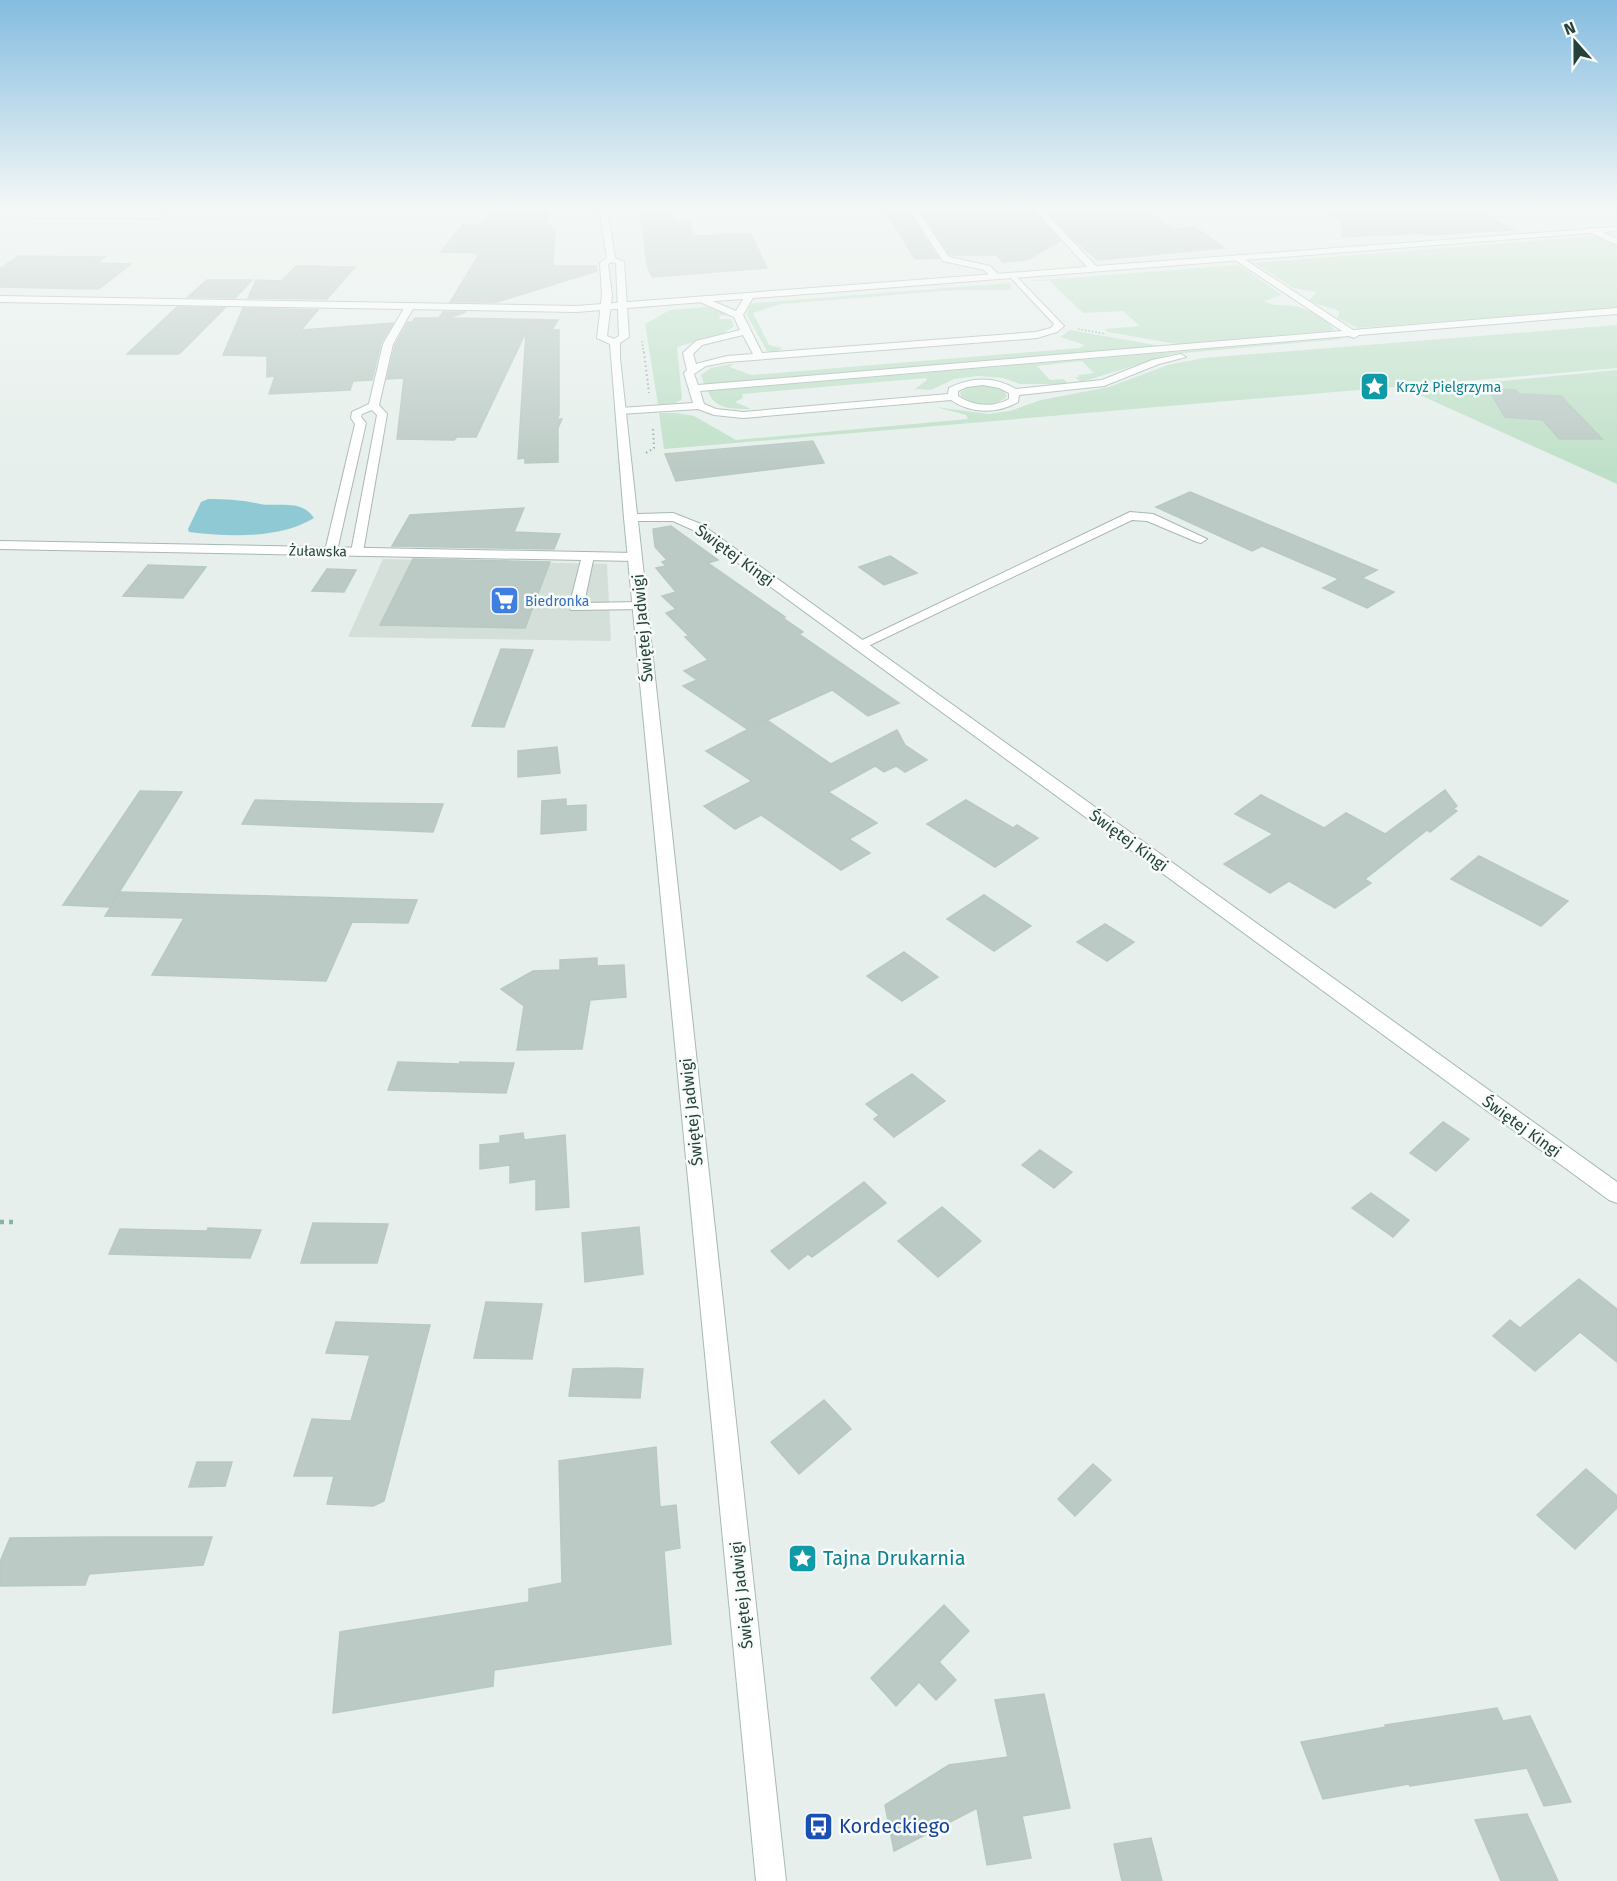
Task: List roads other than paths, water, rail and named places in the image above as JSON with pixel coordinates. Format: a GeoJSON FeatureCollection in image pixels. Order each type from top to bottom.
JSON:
{"type":"FeatureCollection","features":[{"type":"Feature","properties":{"kind":"street","name":"Świętej Jadwigi"},"geometry":{"type":"LineString","coordinates":[[607,295],[602,338],[615,342],[624,337],[623,295]]}},
{"type":"Feature","properties":{"kind":"street"},"geometry":{"type":"LineString","coordinates":[[0,299],[576,309],[765,295]]}},
{"type":"Feature","properties":{"kind":"street"},"geometry":{"type":"LineString","coordinates":[[699,406],[689,373],[703,364],[733,359],[1037,335],[1054,330],[1059,326],[1058,323],[1031,295]]}},
{"type":"Feature","properties":{"kind":"street"},"geometry":{"type":"LineString","coordinates":[[1293,295],[1363,341]]}},
{"type":"Feature","properties":{"kind":"street"},"geometry":{"type":"LineString","coordinates":[[738,315],[749,296]]}},
{"type":"Feature","properties":{"kind":"street"},"geometry":{"type":"LineString","coordinates":[[703,300],[738,315],[759,357]]}},
{"type":"Feature","properties":{"kind":"street"},"geometry":{"type":"LineString","coordinates":[[374,406],[388,344],[410,305]]}},
{"type":"Feature","properties":{"kind":"street"},"geometry":{"type":"LineString","coordinates":[[693,388],[1617,311]]}},
{"type":"Feature","properties":{"kind":"street"},"geometry":{"type":"LineString","coordinates":[[953,398],[953,390],[973,382],[1002,385],[1014,392],[1104,383],[1156,362],[1188,356],[1617,320]]}},
{"type":"Feature","properties":{"kind":"street"},"geometry":{"type":"LineString","coordinates":[[692,370],[688,353],[699,344],[746,331]]}},
{"type":"Feature","properties":{"kind":"street"},"geometry":{"type":"LineString","coordinates":[[717,339],[713,344],[714,348],[733,359]]}},
{"type":"Feature","properties":{"kind":"street","name":"Świętej Jadwigi"},"geometry":{"type":"LineString","coordinates":[[615,342],[630,518],[771,1881]]}},
{"type":"Feature","properties":{"kind":"street"},"geometry":{"type":"LineString","coordinates":[[621,411],[699,406],[714,412],[743,415],[953,398],[974,406],[994,407],[1014,400],[1014,392]]}},
{"type":"Feature","properties":{"kind":"street"},"geometry":{"type":"LineString","coordinates":[[332,551],[362,423],[356,418],[357,412],[374,406]]}},
{"type":"Feature","properties":{"kind":"street"},"geometry":{"type":"LineString","coordinates":[[357,552],[382,414],[374,406]]}},
{"type":"Feature","properties":{"kind":"street","name":"Świętej Kingi"},"geometry":{"type":"LineString","coordinates":[[630,518],[665,516],[684,519],[1617,1194]]}},
{"type":"Feature","properties":{"kind":"street"},"geometry":{"type":"LineString","coordinates":[[859,645],[1130,516],[1149,517],[1201,539]]}},
{"type":"Feature","properties":{"kind":"street","name":"Żuławska"},"geometry":{"type":"LineString","coordinates":[[0,545],[635,557]]}},
{"type":"Feature","properties":{"kind":"street"},"geometry":{"type":"LineString","coordinates":[[588,556],[576,607],[640,606]]}},
{"type":"Feature","properties":{"kind":"water"},"geometry":{"type":"Polygon","coordinates":[[[208,499],[297,506],[309,512],[314,518],[285,530],[253,535],[189,532],[188,529],[201,502],[208,499]]]}},
{"type":"Feature","properties":{"kind":"place","name":"Krzyż Pielgrzyma"},"geometry":{"type":"Point","coordinates":[1375,387]}},
{"type":"Feature","properties":{"kind":"place","name":"Biedronka"},"geometry":{"type":"Point","coordinates":[504,601]}},
{"type":"Feature","properties":{"kind":"place","name":"Tajna Drukarnia"},"geometry":{"type":"Point","coordinates":[802,1558]}},
{"type":"Feature","properties":{"kind":"place","name":"Kordeckiego"},"geometry":{"type":"Point","coordinates":[818,1826]}}]}
